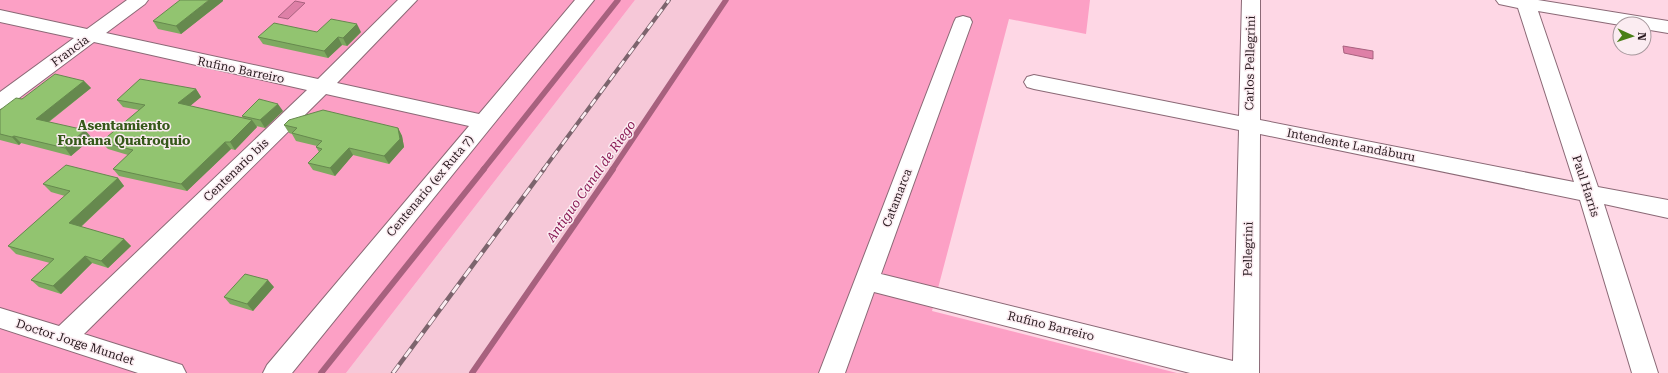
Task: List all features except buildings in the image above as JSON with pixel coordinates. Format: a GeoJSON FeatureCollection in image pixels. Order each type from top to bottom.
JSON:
{"type":"FeatureCollection","features":[{"type":"Feature","properties":{"kind":"street","name":"Francia"},"geometry":{"type":"LineString","coordinates":[[0,102],[139,0]]}},
{"type":"Feature","properties":{"kind":"street","name":"Centenario bis"},"geometry":{"type":"LineString","coordinates":[[63,338],[321,88],[408,0]]}},
{"type":"Feature","properties":{"kind":"street","name":"Centenario (ex Ruta 7)"},"geometry":{"type":"LineString","coordinates":[[276,373],[585,0]]}},
{"type":"Feature","properties":{"kind":"street","name":"Carlos Pellegrini"},"geometry":{"type":"LineString","coordinates":[[1250,125],[1252,0]]}},
{"type":"Feature","properties":{"kind":"street"},"geometry":{"type":"LineString","coordinates":[[1519,1],[1668,27]]}},
{"type":"Feature","properties":{"kind":"street","name":"Paul Harris"},"geometry":{"type":"LineString","coordinates":[[1519,1],[1589,193],[1645,373]]}},
{"type":"Feature","properties":{"kind":"street","name":"Rufino Barreiro"},"geometry":{"type":"LineString","coordinates":[[0,16],[321,88],[483,122]]}},
{"type":"Feature","properties":{"kind":"street","name":"Catamarca"},"geometry":{"type":"LineString","coordinates":[[832,373],[963,22]]}},
{"type":"Feature","properties":{"kind":"street","name":"Intendente Landáburu"},"geometry":{"type":"LineString","coordinates":[[1034,82],[1668,209]]}},
{"type":"Feature","properties":{"kind":"street","name":"Pellegrini"},"geometry":{"type":"LineString","coordinates":[[1246,373],[1250,125]]}},
{"type":"Feature","properties":{"kind":"street","name":"Rufino Barreiro"},"geometry":{"type":"LineString","coordinates":[[866,280],[1235,373]]}},
{"type":"Feature","properties":{"kind":"street","name":"Doctor Jorge Mundet"},"geometry":{"type":"LineString","coordinates":[[0,318],[173,373]]}},
{"type":"Feature","properties":{"kind":"shaded area"},"geometry":{"type":"Polygon","coordinates":[[[0,0],[635,0],[346,373],[0,373],[0,0]]]}},
{"type":"Feature","properties":{"kind":"shaded area"},"geometry":{"type":"Polygon","coordinates":[[[635,0],[726,0],[673,81],[472,373],[346,373],[635,0]]]}},
{"type":"Feature","properties":{"kind":"shaded area"},"geometry":{"type":"Polygon","coordinates":[[[726,0],[1090,0],[1086,34],[1009,19],[932,311],[1177,373],[474,373],[673,81],[726,0]]]}},
{"type":"Feature","properties":{"kind":"shaded area"},"geometry":{"type":"Polygon","coordinates":[[[295,1],[305,3],[288,19],[278,17],[295,1]]]}},
{"type":"Feature","properties":{"kind":"shaded area"},"geometry":{"type":"Polygon","coordinates":[[[1343,46],[1373,51],[1373,59],[1344,53],[1343,46]]]}},
{"type":"Feature","properties":{"kind":"waterway"},"geometry":{"type":"LineString","coordinates":[[483,170],[618,0]]}},
{"type":"Feature","properties":{"kind":"waterway","name":"Antiguo Canal de Riego"},"geometry":{"type":"LineString","coordinates":[[612,170],[726,0]]}},
{"type":"Feature","properties":{"kind":"waterway"},"geometry":{"type":"LineString","coordinates":[[321,373],[484,169]]}},
{"type":"Feature","properties":{"kind":"waterway","name":"Antiguo Canal de Riego"},"geometry":{"type":"LineString","coordinates":[[472,373],[613,169]]}},
{"type":"Feature","properties":{"kind":"railway"},"geometry":{"type":"LineString","coordinates":[[543,170],[669,0]]}},
{"type":"Feature","properties":{"kind":"railway"},"geometry":{"type":"LineString","coordinates":[[393,373],[544,169]]}},
{"type":"Feature","properties":{"kind":"district","name":"Asentamiento Fontana Quatroquio"},"geometry":{"type":"Point","coordinates":[124,132]}}]}
